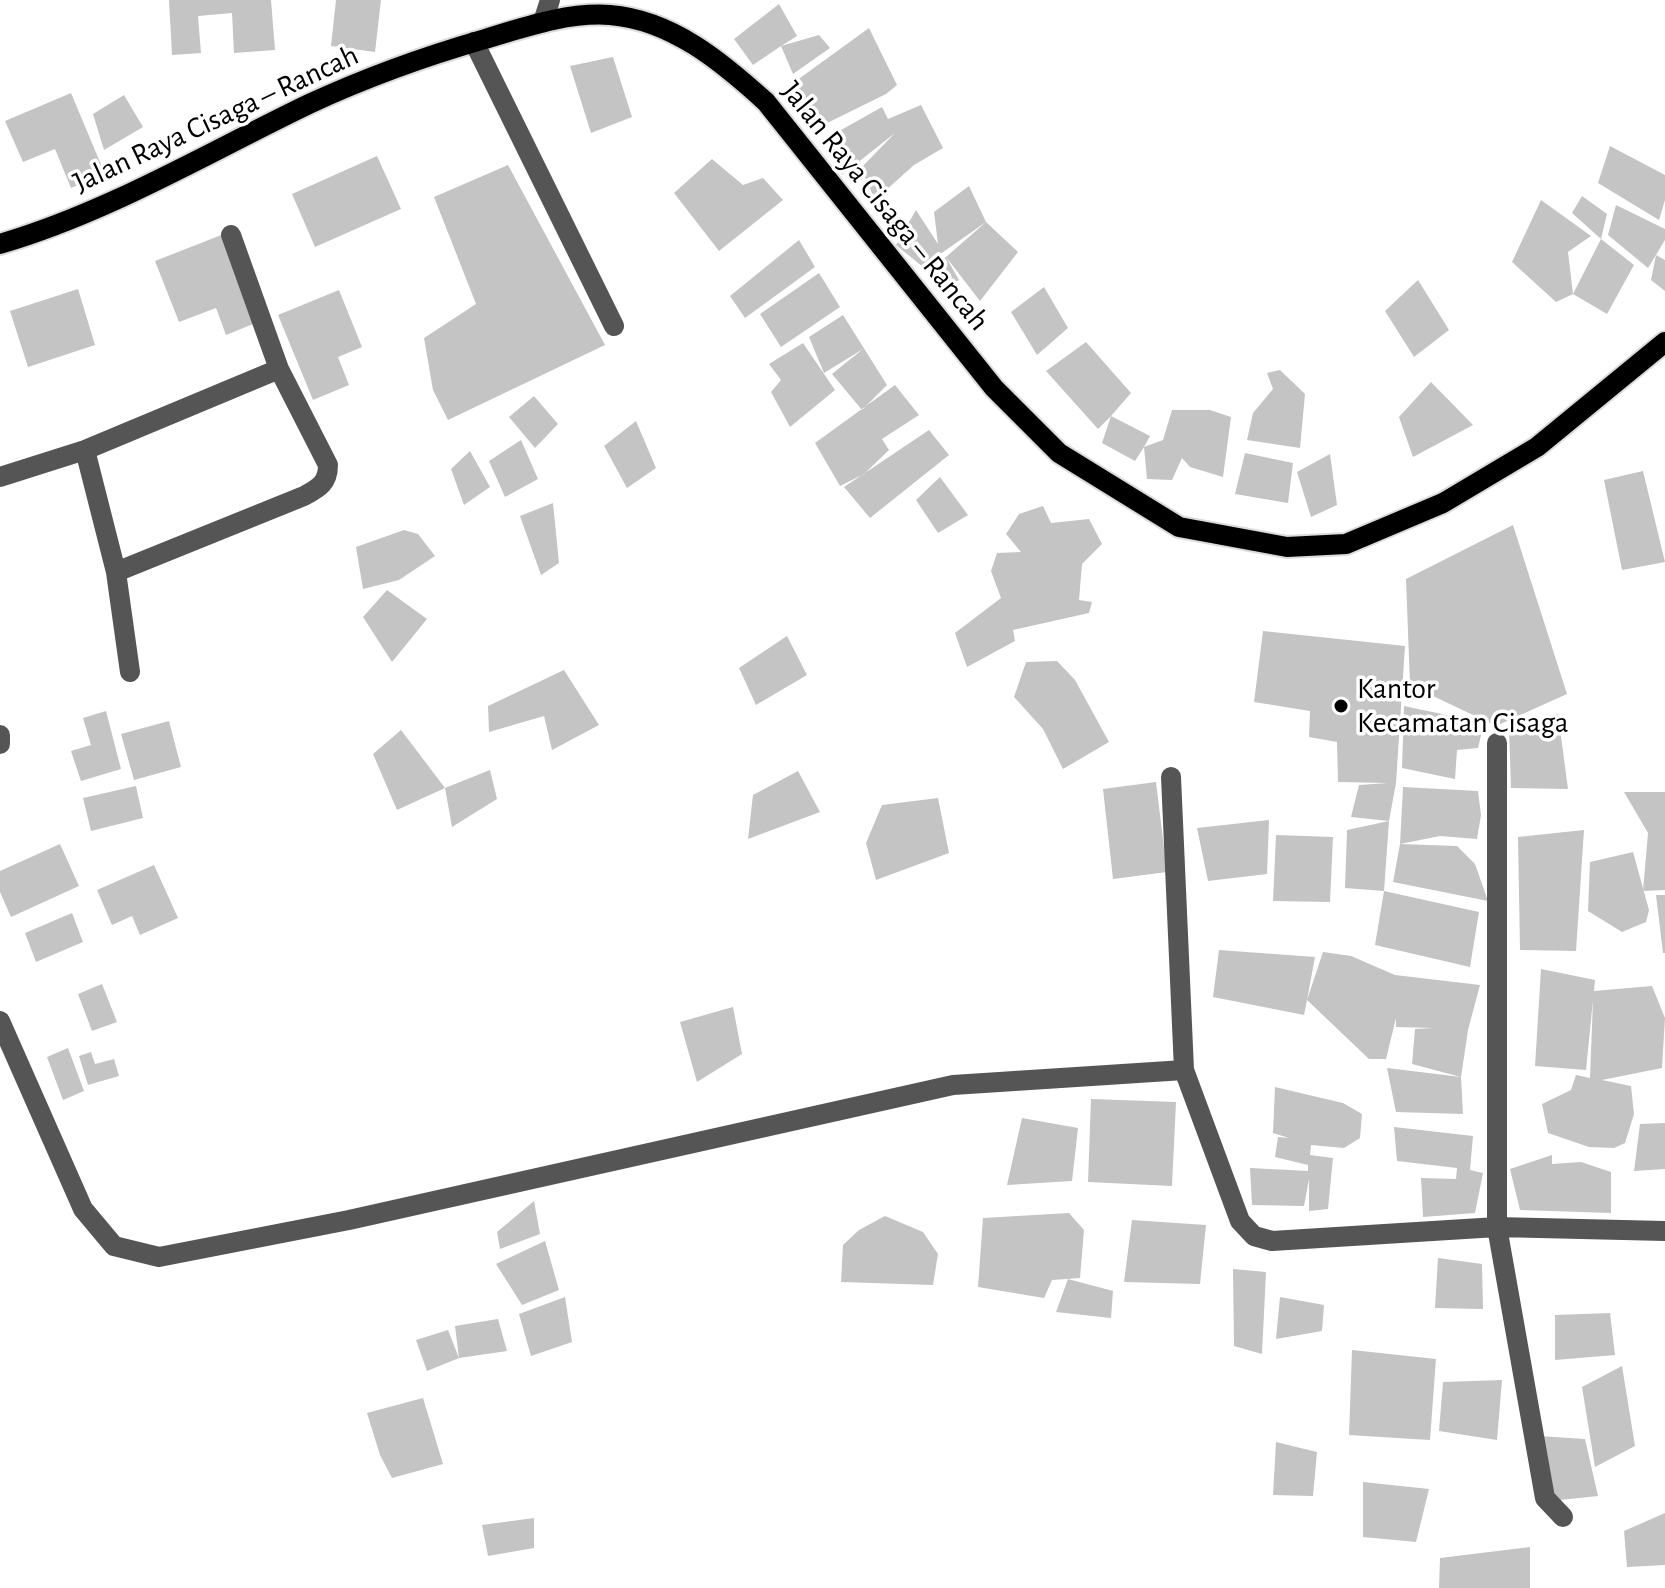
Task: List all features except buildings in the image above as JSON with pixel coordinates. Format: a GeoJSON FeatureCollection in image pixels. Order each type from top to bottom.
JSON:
{"type":"FeatureCollection","features":[{"type":"Feature","properties":{"kind":"main road","name":"Jalan Raya Cisaga – Rancah"},"geometry":{"type":"LineString","coordinates":[[0,244],[97,210],[313,103],[474,42],[543,22],[610,15],[655,25],[696,45],[766,102],[994,388],[1059,453],[1179,527],[1287,547],[1346,544],[1443,503],[1537,447],[1665,342]]}},
{"type":"Feature","properties":{"kind":"street"},"geometry":{"type":"LineString","coordinates":[[543,22],[550,0]]}},
{"type":"Feature","properties":{"kind":"street"},"geometry":{"type":"LineString","coordinates":[[474,42],[614,326]]}},
{"type":"Feature","properties":{"kind":"street"},"geometry":{"type":"LineString","coordinates":[[116,572],[304,496],[326,481],[328,465],[279,369],[231,235]]}},
{"type":"Feature","properties":{"kind":"street"},"geometry":{"type":"LineString","coordinates":[[0,477],[85,450],[279,369]]}},
{"type":"Feature","properties":{"kind":"street"},"geometry":{"type":"LineString","coordinates":[[85,450],[116,572],[130,672]]}},
{"type":"Feature","properties":{"kind":"street"},"geometry":{"type":"LineString","coordinates":[[0,735],[0,744]]}},
{"type":"Feature","properties":{"kind":"street"},"geometry":{"type":"LineString","coordinates":[[1497,743],[1497,1227],[1545,1498],[1563,1517]]}},
{"type":"Feature","properties":{"kind":"street"},"geometry":{"type":"LineString","coordinates":[[1171,777],[1184,1070],[1240,1221],[1254,1236],[1272,1241],[1497,1227],[1665,1231]]}},
{"type":"Feature","properties":{"kind":"street"},"geometry":{"type":"LineString","coordinates":[[0,1021],[83,1209],[114,1246],[159,1257],[349,1220],[953,1085],[1184,1070]]}},
{"type":"Feature","properties":{"kind":"place","name":"Kantor Kecamatan Cisaga"},"geometry":{"type":"Point","coordinates":[1341,706]}}]}
